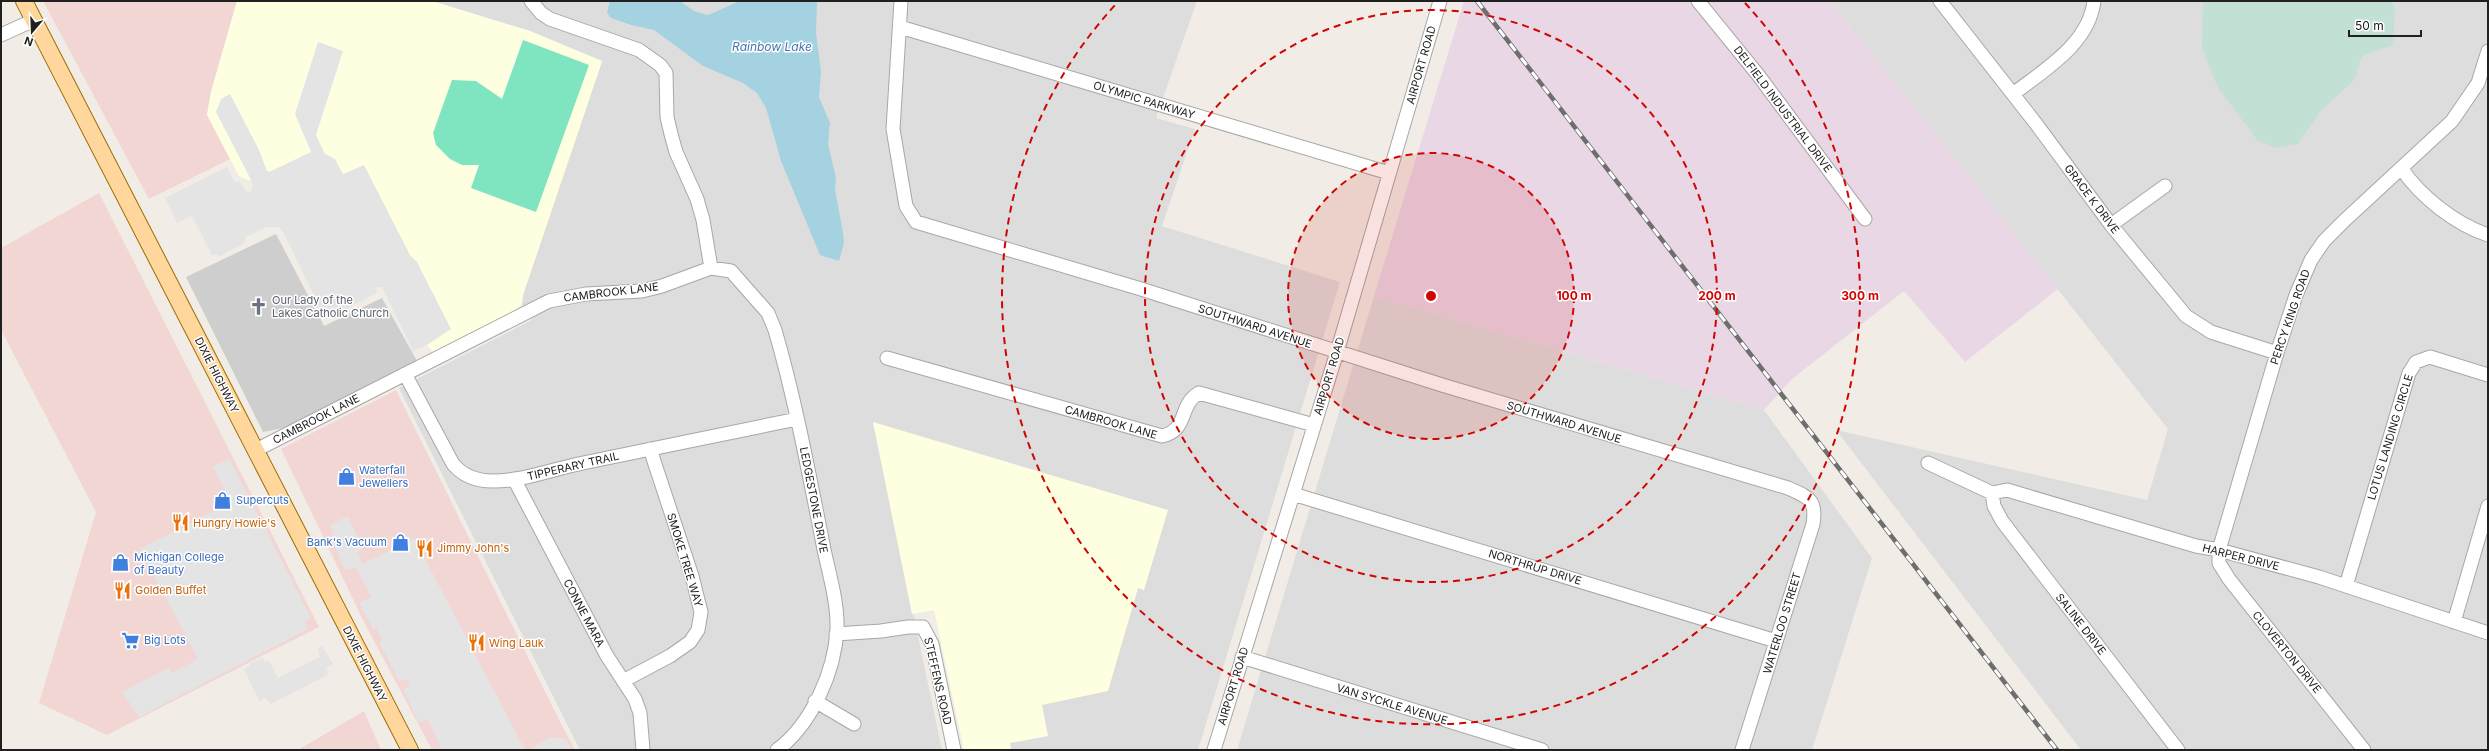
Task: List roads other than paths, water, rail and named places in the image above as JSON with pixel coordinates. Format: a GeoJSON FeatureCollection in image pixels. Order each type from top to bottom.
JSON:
{"type":"FeatureCollection","features":[{"type":"Feature","properties":{"kind":"main road","name":"DIXIE HIGHWAY"},"geometry":{"type":"LineString","coordinates":[[24,1],[410,750]]}},
{"type":"Feature","properties":{"kind":"street"},"geometry":{"type":"LineString","coordinates":[[531,1],[541,13],[550,19],[639,50],[660,65],[666,73],[667,117],[670,134],[676,152],[697,200],[703,220],[711,268]]}},
{"type":"Feature","properties":{"kind":"street","name":"SOUTHWARD AVENUE"},"geometry":{"type":"LineString","coordinates":[[901,1],[893,129],[906,206],[916,222],[1141,289],[1336,352],[1788,488],[1809,498]]}},
{"type":"Feature","properties":{"kind":"street","name":"AIRPORT ROAD"},"geometry":{"type":"LineString","coordinates":[[1214,750],[1314,425],[1440,1]]}},
{"type":"Feature","properties":{"kind":"street","name":"DELFIELD INDUSTRIAL DRIVE"},"geometry":{"type":"LineString","coordinates":[[1698,1],[1760,76],[1866,219]]}},
{"type":"Feature","properties":{"kind":"street","name":"GRACE K DRIVE"},"geometry":{"type":"LineString","coordinates":[[1940,1],[2013,94],[2111,225],[2186,316],[2196,325],[2211,332],[2277,353]]}},
{"type":"Feature","properties":{"kind":"street"},"geometry":{"type":"LineString","coordinates":[[2013,94],[2053,63],[2074,44],[2087,24],[2094,1]]}},
{"type":"Feature","properties":{"kind":"street"},"geometry":{"type":"LineString","coordinates":[[1,35],[34,20]]}},
{"type":"Feature","properties":{"kind":"street","name":"OLYMPIC PARKWAY"},"geometry":{"type":"LineString","coordinates":[[900,27],[1389,173]]}},
{"type":"Feature","properties":{"kind":"street","name":"PERCY KING ROAD"},"geometry":{"type":"LineString","coordinates":[[2219,550],[2277,353],[2296,295],[2311,260],[2324,241],[2345,220],[2452,122],[2478,83],[2488,50]]}},
{"type":"Feature","properties":{"kind":"street"},"geometry":{"type":"LineString","coordinates":[[2401,168],[2408,179],[2452,217],[2476,231],[2488,235]]}},
{"type":"Feature","properties":{"kind":"street"},"geometry":{"type":"LineString","coordinates":[[2111,225],[2165,186]]}},
{"type":"Feature","properties":{"kind":"street","name":"CAMBROOK LANE"},"geometry":{"type":"LineString","coordinates":[[256,450],[549,301],[586,294],[642,291],[662,286],[711,268]]}},
{"type":"Feature","properties":{"kind":"street","name":"LEDGESTONE DRIVE"},"geometry":{"type":"LineString","coordinates":[[711,268],[731,271],[768,313],[784,362],[836,610],[836,634],[830,668],[815,701],[790,741],[777,750]]}},
{"type":"Feature","properties":{"kind":"street","name":"LOTUS LANDING CIRCLE"},"geometry":{"type":"LineString","coordinates":[[2346,586],[2412,367],[2416,362],[2430,357],[2488,375]]}},
{"type":"Feature","properties":{"kind":"street","name":"CAMBROOK LANE"},"geometry":{"type":"LineString","coordinates":[[887,358],[1162,436],[1172,434],[1178,429],[1187,406],[1193,397],[1199,393],[1314,425]]}},
{"type":"Feature","properties":{"kind":"street","name":"TIPPERARY TRAIL"},"geometry":{"type":"LineString","coordinates":[[405,374],[458,469],[478,479],[494,481],[514,479],[797,419]]}},
{"type":"Feature","properties":{"kind":"street","name":"SMOKE TREE WAY"},"geometry":{"type":"LineString","coordinates":[[623,681],[670,656],[690,642],[698,630],[701,612],[692,576],[650,449]]}},
{"type":"Feature","properties":{"kind":"street"},"geometry":{"type":"LineString","coordinates":[[1928,463],[1958,475],[1992,493]]}},
{"type":"Feature","properties":{"kind":"street","name":"CONNE MARA"},"geometry":{"type":"LineString","coordinates":[[514,479],[607,656],[635,699],[640,713],[643,750]]}},
{"type":"Feature","properties":{"kind":"street","name":"HARPER DRIVE"},"geometry":{"type":"LineString","coordinates":[[1992,493],[2008,490],[2196,546],[2219,550],[2346,586],[2488,633]]}},
{"type":"Feature","properties":{"kind":"street","name":"SALINE DRIVE"},"geometry":{"type":"LineString","coordinates":[[1992,493],[1994,506],[2002,521],[2178,750]]}},
{"type":"Feature","properties":{"kind":"street","name":"NORTHRUP DRIVE"},"geometry":{"type":"LineString","coordinates":[[1293,494],[1776,641]]}},
{"type":"Feature","properties":{"kind":"street","name":"WATERLOO STREET"},"geometry":{"type":"LineString","coordinates":[[1742,750],[1813,524],[1814,504],[1809,498]]}},
{"type":"Feature","properties":{"kind":"street"},"geometry":{"type":"LineString","coordinates":[[2454,622],[2488,506]]}},
{"type":"Feature","properties":{"kind":"street","name":"CLOVERTON DRIVE"},"geometry":{"type":"LineString","coordinates":[[2219,550],[2219,563],[2229,579],[2364,750]]}},
{"type":"Feature","properties":{"kind":"street","name":"STEFFENS ROAD"},"geometry":{"type":"LineString","coordinates":[[836,634],[881,631],[908,627],[923,627],[932,644],[954,750]]}},
{"type":"Feature","properties":{"kind":"street","name":"VAN SYCKLE AVENUE"},"geometry":{"type":"LineString","coordinates":[[1242,657],[1542,750]]}},
{"type":"Feature","properties":{"kind":"street"},"geometry":{"type":"LineString","coordinates":[[815,701],[854,724]]}},
{"type":"Feature","properties":{"kind":"water","name":"Rainbow Lake"},"geometry":{"type":"Polygon","coordinates":[[[610,1],[680,1],[694,11],[708,15],[740,1],[817,1],[816,33],[821,72],[819,97],[830,123],[828,144],[836,178],[835,189],[844,243],[839,261],[820,255],[781,161],[766,108],[757,93],[743,83],[703,66],[654,30],[631,25],[611,18],[607,13],[610,1]]]}},
{"type":"Feature","properties":{"kind":"railway"},"geometry":{"type":"LineString","coordinates":[[1477,1],[2057,750]]}},
{"type":"Feature","properties":{"kind":"place","name":"Our Lady of the Lakes Catholic Church"},"geometry":{"type":"Point","coordinates":[259,306]}},
{"type":"Feature","properties":{"kind":"place","name":"Waterfall Jewellers"},"geometry":{"type":"Point","coordinates":[346,476]}},
{"type":"Feature","properties":{"kind":"place","name":"Supercuts"},"geometry":{"type":"Point","coordinates":[223,500]}},
{"type":"Feature","properties":{"kind":"place","name":"Hungry Howie's"},"geometry":{"type":"Point","coordinates":[180,523]}},
{"type":"Feature","properties":{"kind":"place","name":"Bank's Vacuum"},"geometry":{"type":"Point","coordinates":[400,542]}},
{"type":"Feature","properties":{"kind":"place","name":"Jimmy John's"},"geometry":{"type":"Point","coordinates":[424,548]}},
{"type":"Feature","properties":{"kind":"place","name":"Michigan College of Beauty"},"geometry":{"type":"Point","coordinates":[121,563]}},
{"type":"Feature","properties":{"kind":"place","name":"Golden Buffet"},"geometry":{"type":"Point","coordinates":[122,590]}},
{"type":"Feature","properties":{"kind":"place","name":"Big Lots"},"geometry":{"type":"Point","coordinates":[131,640]}},
{"type":"Feature","properties":{"kind":"place","name":"Wing Lauk"},"geometry":{"type":"Point","coordinates":[476,643]}}]}
